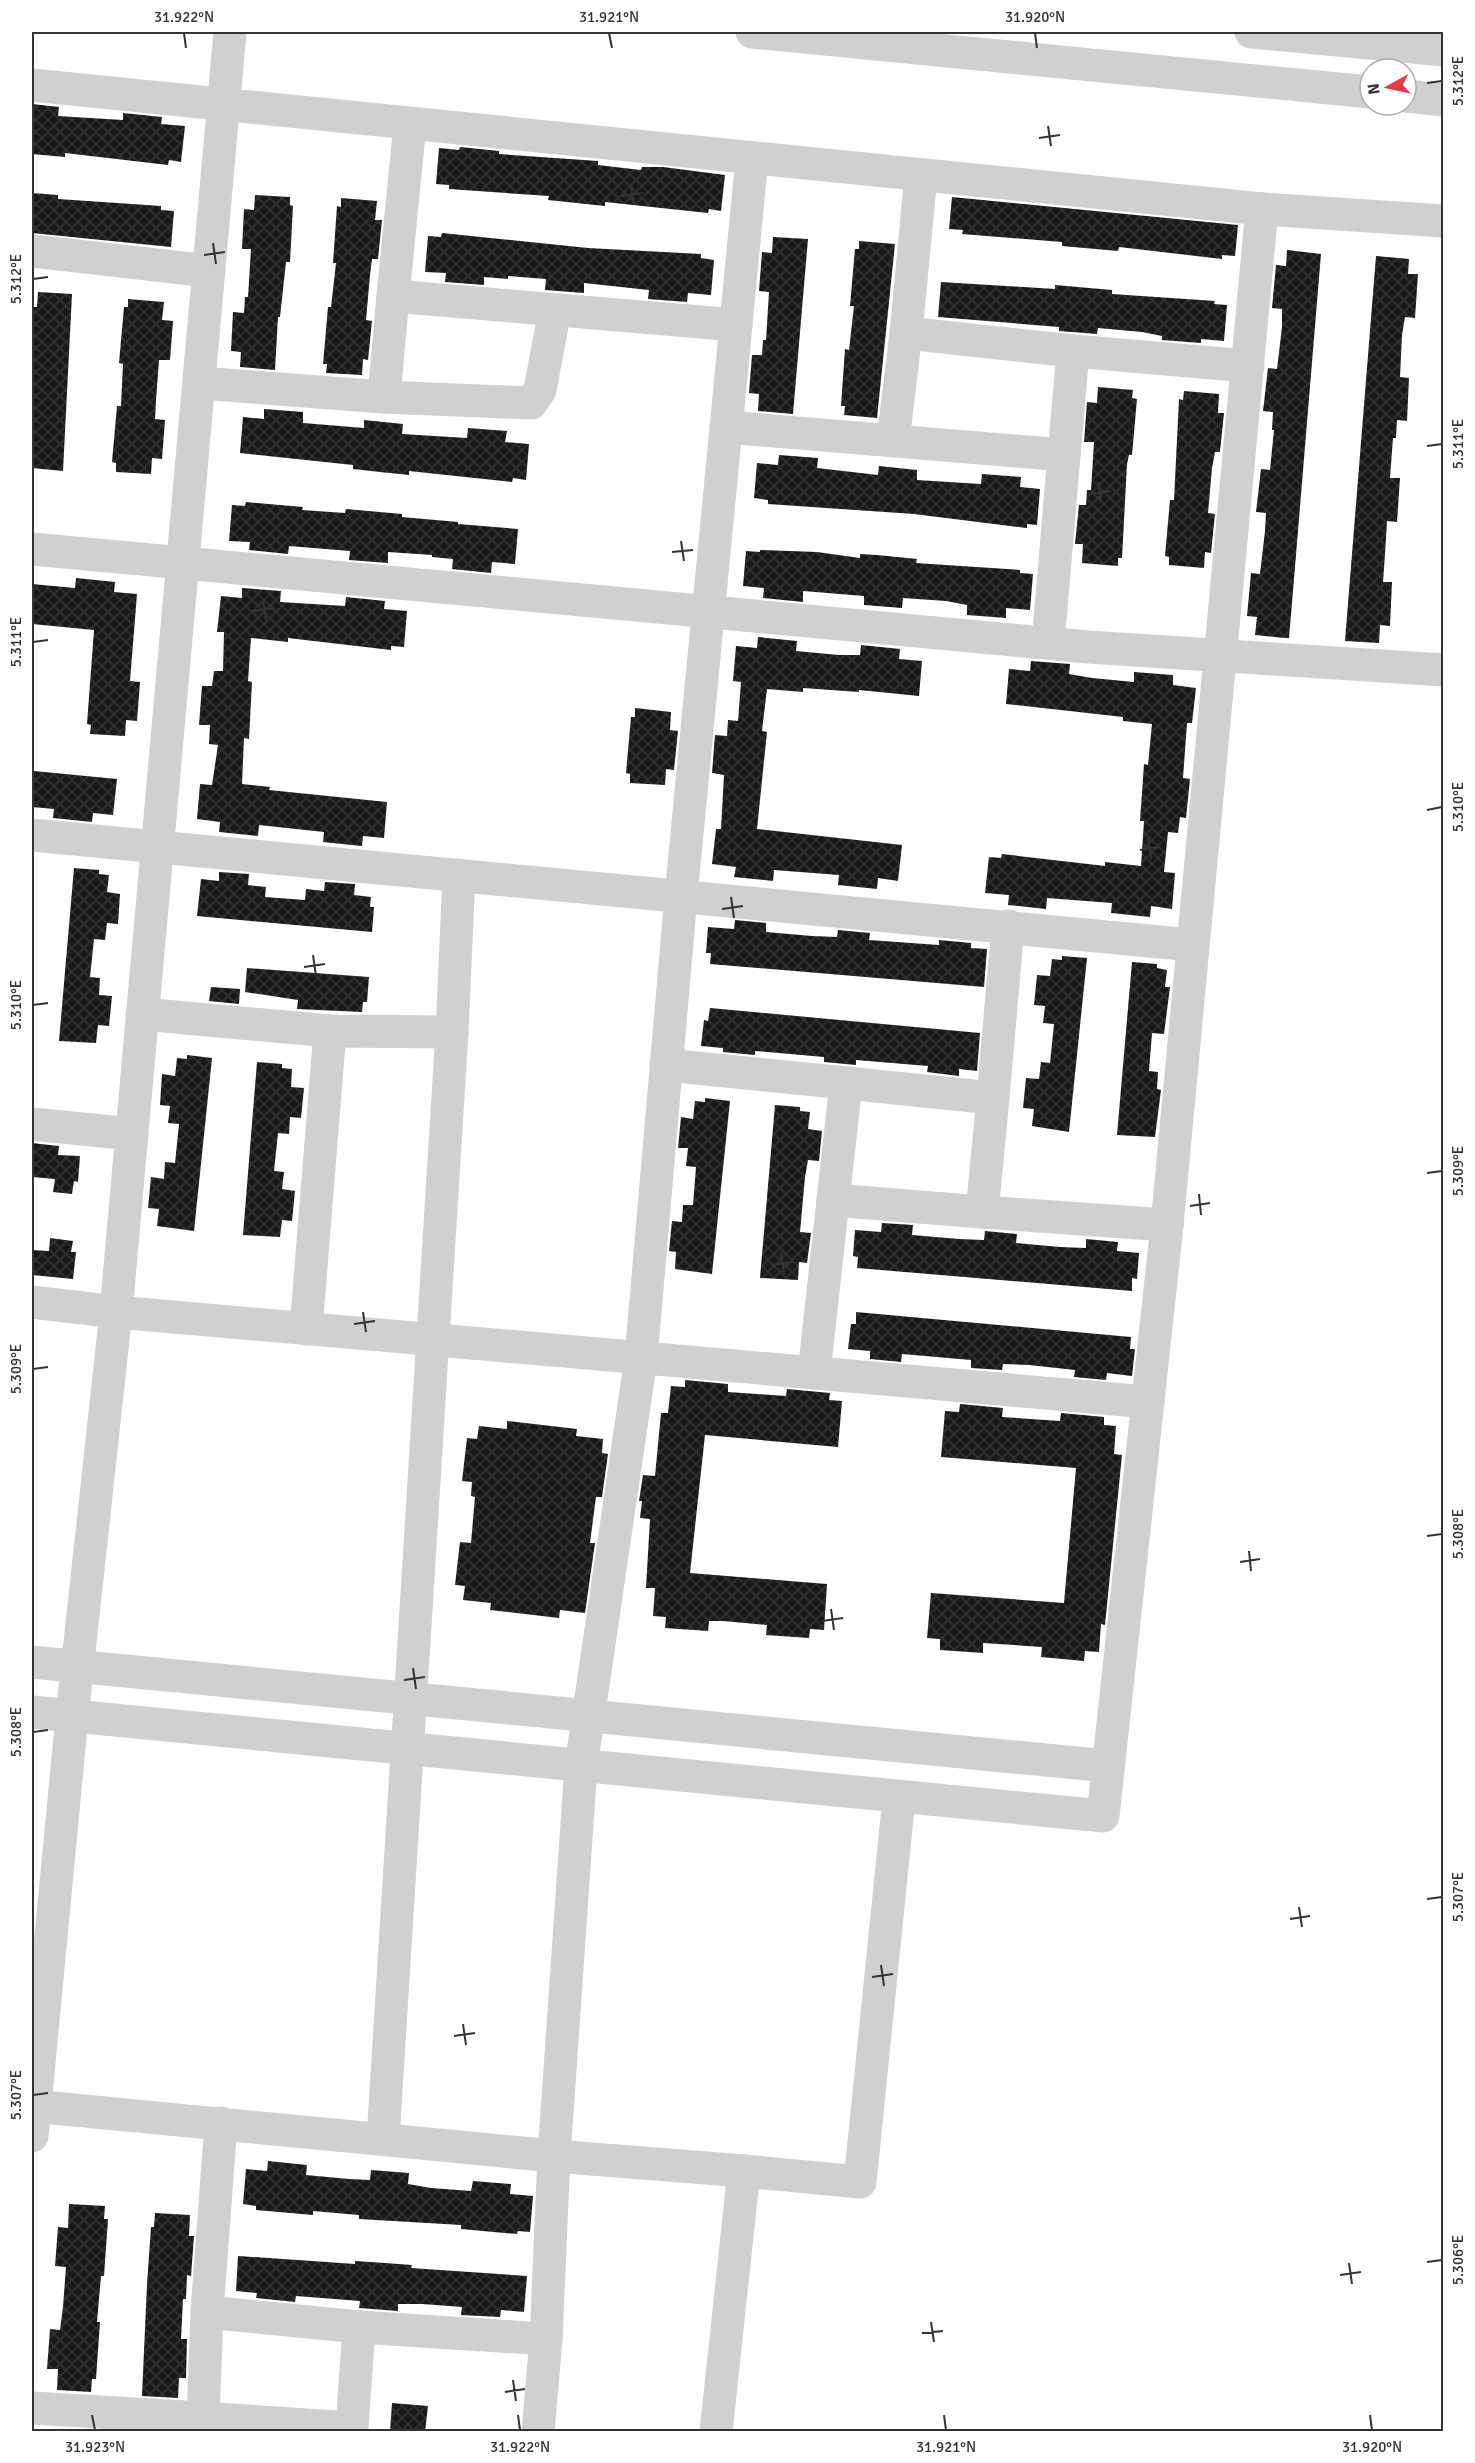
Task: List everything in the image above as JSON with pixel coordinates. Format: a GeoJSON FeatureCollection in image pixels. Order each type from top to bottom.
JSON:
{"type":"FeatureCollection","features":[{"type":"Feature","properties":{"kind":"street"},"geometry":{"type":"LineString","coordinates":[[230,32],[116,1312],[77,1666],[32,2116],[221,2122],[554,2156],[860,2182],[899,1798]]}},
{"type":"Feature","properties":{"kind":"street"},"geometry":{"type":"LineString","coordinates":[[752,32],[1358,91]]}},
{"type":"Feature","properties":{"kind":"street"},"geometry":{"type":"LineString","coordinates":[[1251,32],[1443,50]]}},
{"type":"Feature","properties":{"kind":"street"},"geometry":{"type":"LineString","coordinates":[[32,86],[1262,209],[1443,222]]}},
{"type":"Feature","properties":{"kind":"street"},"geometry":{"type":"LineString","coordinates":[[1418,97],[1443,99]]}},
{"type":"Feature","properties":{"kind":"street"},"geometry":{"type":"LineString","coordinates":[[384,397],[410,124]]}},
{"type":"Feature","properties":{"kind":"street"},"geometry":{"type":"LineString","coordinates":[[538,2432],[546,2339],[554,2156],[581,1766],[641,1358],[681,896],[752,158]]}},
{"type":"Feature","properties":{"kind":"street"},"geometry":{"type":"LineString","coordinates":[[893,441],[921,175]]}},
{"type":"Feature","properties":{"kind":"street"},"geometry":{"type":"LineString","coordinates":[[32,1712],[899,1798],[1103,1816],[1167,1225],[1262,209]]}},
{"type":"Feature","properties":{"kind":"street"},"geometry":{"type":"LineString","coordinates":[[32,251],[208,271]]}},
{"type":"Feature","properties":{"kind":"street"},"geometry":{"type":"LineString","coordinates":[[393,296],[736,325]]}},
{"type":"Feature","properties":{"kind":"street"},"geometry":{"type":"LineString","coordinates":[[199,383],[384,397],[531,403],[540,390],[555,310]]}},
{"type":"Feature","properties":{"kind":"street"},"geometry":{"type":"LineString","coordinates":[[906,333],[1073,351],[1248,366]]}},
{"type":"Feature","properties":{"kind":"street"},"geometry":{"type":"LineString","coordinates":[[1048,644],[1073,351]]}},
{"type":"Feature","properties":{"kind":"street"},"geometry":{"type":"LineString","coordinates":[[726,428],[1064,455]]}},
{"type":"Feature","properties":{"kind":"street"},"geometry":{"type":"LineString","coordinates":[[32,549],[1048,644],[1443,670]]}},
{"type":"Feature","properties":{"kind":"street"},"geometry":{"type":"LineString","coordinates":[[32,835],[1192,945]]}},
{"type":"Feature","properties":{"kind":"street"},"geometry":{"type":"LineString","coordinates":[[383,2139],[435,1340],[459,875]]}},
{"type":"Feature","properties":{"kind":"street"},"geometry":{"type":"LineString","coordinates":[[982,1212],[1008,926]]}},
{"type":"Feature","properties":{"kind":"street"},"geometry":{"type":"LineString","coordinates":[[142,1014],[330,1031],[452,1032]]}},
{"type":"Feature","properties":{"kind":"street"},"geometry":{"type":"LineString","coordinates":[[306,1329],[330,1031]]}},
{"type":"Feature","properties":{"kind":"street"},"geometry":{"type":"LineString","coordinates":[[666,1065],[993,1098]]}},
{"type":"Feature","properties":{"kind":"street"},"geometry":{"type":"LineString","coordinates":[[814,1373],[846,1083]]}},
{"type":"Feature","properties":{"kind":"street"},"geometry":{"type":"LineString","coordinates":[[32,1124],[132,1134]]}},
{"type":"Feature","properties":{"kind":"street"},"geometry":{"type":"LineString","coordinates":[[833,1200],[1167,1225]]}},
{"type":"Feature","properties":{"kind":"street"},"geometry":{"type":"LineString","coordinates":[[32,1302],[116,1312],[1148,1402]]}},
{"type":"Feature","properties":{"kind":"street"},"geometry":{"type":"LineString","coordinates":[[32,1662],[1108,1766]]}},
{"type":"Feature","properties":{"kind":"street"},"geometry":{"type":"LineString","coordinates":[[203,2418],[207,2312],[221,2122]]}},
{"type":"Feature","properties":{"kind":"street"},"geometry":{"type":"LineString","coordinates":[[716,2432],[744,2171]]}},
{"type":"Feature","properties":{"kind":"street"},"geometry":{"type":"LineString","coordinates":[[207,2312],[359,2327],[546,2339]]}},
{"type":"Feature","properties":{"kind":"street"},"geometry":{"type":"LineString","coordinates":[[32,2408],[352,2430],[359,2327]]}},
{"type":"Feature","properties":{"kind":"building"},"geometry":{"type":"Polygon","coordinates":[[[32,104],[59,107],[58,116],[123,120],[123,113],[162,117],[161,124],[185,126],[181,162],[169,160],[168,165],[65,153],[65,157],[32,154],[32,104]]]}},
{"type":"Feature","properties":{"kind":"building"},"geometry":{"type":"Polygon","coordinates":[[[460,147],[499,151],[499,154],[598,161],[598,165],[641,170],[642,167],[663,167],[725,175],[721,211],[709,209],[708,213],[605,202],[605,206],[548,200],[549,196],[449,189],[449,185],[436,184],[439,148],[459,150],[460,147]]]}},
{"type":"Feature","properties":{"kind":"building"},"geometry":{"type":"Polygon","coordinates":[[[32,193],[58,195],[58,199],[161,206],[161,210],[174,211],[171,247],[32,233],[32,193]]]}},
{"type":"Feature","properties":{"kind":"building"},"geometry":{"type":"Polygon","coordinates":[[[255,195],[290,197],[290,205],[293,206],[290,262],[286,262],[280,317],[278,317],[275,370],[240,367],[241,352],[231,351],[233,312],[244,313],[245,297],[248,297],[251,249],[242,249],[244,209],[254,210],[255,195]]]}},
{"type":"Feature","properties":{"kind":"building"},"geometry":{"type":"Polygon","coordinates":[[[952,197],[1238,225],[1235,256],[1222,255],[1222,259],[1119,247],[1118,251],[1062,246],[1062,242],[962,234],[963,230],[949,229],[952,197]]]}},
{"type":"Feature","properties":{"kind":"building"},"geometry":{"type":"Polygon","coordinates":[[[341,198],[377,201],[375,220],[382,220],[378,259],[372,259],[366,320],[372,321],[368,360],[363,359],[362,375],[326,373],[327,364],[323,364],[328,307],[331,307],[336,263],[333,263],[337,206],[341,207],[341,198]]]}},
{"type":"Feature","properties":{"kind":"building"},"geometry":{"type":"Polygon","coordinates":[[[442,233],[588,248],[701,254],[701,258],[714,260],[711,295],[688,293],[687,302],[648,299],[649,290],[584,283],[584,293],[545,290],[546,279],[508,276],[508,279],[484,277],[484,285],[445,282],[446,273],[425,272],[428,236],[441,237],[442,233]]]}},
{"type":"Feature","properties":{"kind":"building"},"geometry":{"type":"Polygon","coordinates":[[[773,237],[808,239],[793,414],[758,411],[759,394],[749,393],[752,355],[762,355],[763,340],[766,340],[769,292],[759,291],[762,252],[772,253],[773,237]]]}},
{"type":"Feature","properties":{"kind":"building"},"geometry":{"type":"Polygon","coordinates":[[[859,241],[895,244],[877,418],[844,415],[845,406],[841,406],[845,349],[849,350],[854,306],[850,306],[855,249],[859,249],[859,241]]]}},
{"type":"Feature","properties":{"kind":"building"},"geometry":{"type":"Polygon","coordinates":[[[1287,250],[1321,254],[1289,638],[1284,638],[1255,635],[1257,617],[1247,616],[1251,573],[1260,574],[1265,531],[1266,513],[1256,512],[1261,469],[1270,470],[1274,430],[1272,430],[1273,412],[1263,411],[1268,368],[1277,369],[1282,327],[1282,309],[1272,308],[1276,265],[1286,266],[1287,250]]]}},
{"type":"Feature","properties":{"kind":"building"},"geometry":{"type":"Polygon","coordinates":[[[1376,256],[1409,259],[1408,274],[1418,274],[1415,318],[1405,317],[1402,335],[1400,377],[1409,378],[1407,421],[1397,420],[1396,438],[1393,438],[1390,478],[1400,478],[1397,522],[1387,521],[1383,582],[1392,582],[1390,626],[1380,625],[1379,643],[1345,641],[1376,256]]]}},
{"type":"Feature","properties":{"kind":"building"},"geometry":{"type":"Polygon","coordinates":[[[941,282],[1055,289],[1055,285],[1112,290],[1112,294],[1215,301],[1214,304],[1227,305],[1224,341],[1201,339],[1201,343],[1162,340],[1162,336],[1142,332],[1098,328],[1097,334],[1059,331],[1059,327],[938,317],[941,282]]]}},
{"type":"Feature","properties":{"kind":"building"},"geometry":{"type":"Polygon","coordinates":[[[38,292],[72,294],[63,471],[32,468],[34,346],[32,346],[32,307],[37,307],[38,292]]]}},
{"type":"Feature","properties":{"kind":"building"},"geometry":{"type":"Polygon","coordinates":[[[128,299],[164,302],[162,320],[173,321],[170,360],[159,360],[155,419],[165,420],[162,459],[152,458],[151,474],[116,472],[116,463],[112,462],[117,406],[121,406],[123,364],[119,363],[124,307],[128,307],[128,299]]]}},
{"type":"Feature","properties":{"kind":"building"},"geometry":{"type":"Polygon","coordinates":[[[1098,387],[1133,390],[1132,398],[1137,399],[1132,455],[1129,455],[1127,464],[1122,558],[1118,558],[1118,566],[1082,563],[1083,544],[1075,544],[1079,505],[1086,505],[1087,490],[1091,490],[1094,442],[1084,442],[1087,402],[1097,403],[1098,387]]]}},
{"type":"Feature","properties":{"kind":"building"},"geometry":{"type":"Polygon","coordinates":[[[1184,391],[1219,394],[1218,413],[1224,413],[1220,452],[1215,452],[1212,468],[1208,513],[1215,514],[1211,553],[1205,552],[1204,568],[1169,565],[1169,557],[1165,556],[1170,500],[1174,500],[1179,399],[1183,400],[1184,391]]]}},
{"type":"Feature","properties":{"kind":"building"},"geometry":{"type":"Polygon","coordinates":[[[264,409],[303,412],[303,423],[364,428],[364,420],[403,424],[402,434],[467,438],[468,428],[507,431],[505,442],[529,444],[526,480],[513,478],[512,482],[409,471],[409,475],[353,469],[353,465],[240,453],[243,417],[264,419],[264,409]]]}},
{"type":"Feature","properties":{"kind":"building"},"geometry":{"type":"Polygon","coordinates":[[[779,455],[818,458],[817,468],[878,475],[879,466],[917,470],[917,480],[981,484],[982,474],[1021,477],[1020,487],[1040,489],[1037,525],[1027,524],[1027,528],[914,514],[768,504],[768,500],[754,498],[757,463],[778,465],[779,455]]]}},
{"type":"Feature","properties":{"kind":"building"},"geometry":{"type":"Polygon","coordinates":[[[246,502],[303,507],[302,510],[345,513],[346,509],[402,514],[402,517],[518,529],[515,564],[492,562],[491,573],[452,569],[453,559],[432,557],[432,555],[388,552],[388,563],[349,560],[350,551],[289,546],[288,554],[249,550],[250,542],[229,541],[232,505],[245,506],[246,502]]]}},
{"type":"Feature","properties":{"kind":"building"},"geometry":{"type":"Polygon","coordinates":[[[760,550],[817,552],[860,558],[860,554],[877,555],[917,559],[916,563],[1020,570],[1020,573],[1033,574],[1030,610],[1006,608],[1006,618],[967,615],[967,605],[946,601],[903,598],[902,608],[864,605],[864,596],[803,591],[803,602],[763,598],[764,588],[743,586],[746,551],[760,552],[760,550]]]}},
{"type":"Feature","properties":{"kind":"building"},"geometry":{"type":"Polygon","coordinates":[[[76,578],[115,582],[114,592],[137,594],[130,681],[140,682],[137,721],[126,720],[125,736],[90,734],[91,725],[87,724],[94,630],[32,624],[32,584],[75,588],[76,578]]]}},
{"type":"Feature","properties":{"kind":"building"},"geometry":{"type":"Polygon","coordinates":[[[242,588],[281,591],[280,602],[345,606],[346,597],[385,601],[384,609],[407,611],[404,647],[391,646],[391,650],[288,638],[288,642],[251,638],[248,681],[252,682],[249,739],[244,738],[242,784],[270,787],[269,790],[387,802],[384,838],[363,836],[362,846],[342,844],[323,842],[324,832],[259,825],[258,836],[219,832],[220,822],[197,819],[200,784],[212,785],[218,745],[209,744],[210,725],[199,725],[202,686],[212,686],[214,671],[223,671],[224,632],[217,632],[221,596],[242,598],[242,588]]]}},
{"type":"Feature","properties":{"kind":"building"},"geometry":{"type":"Polygon","coordinates":[[[758,637],[797,641],[796,651],[839,655],[860,655],[861,645],[900,649],[899,659],[922,661],[919,696],[859,690],[859,692],[803,688],[803,692],[767,689],[762,731],[767,732],[757,829],[902,845],[898,881],[878,878],[877,889],[838,885],[839,875],[774,870],[773,881],[734,877],[736,867],[712,864],[716,829],[721,829],[724,775],[712,773],[715,735],[727,736],[728,720],[738,721],[741,682],[733,681],[736,646],[757,648],[758,637]]]}},
{"type":"Feature","properties":{"kind":"building"},"geometry":{"type":"Polygon","coordinates":[[[1031,661],[1070,664],[1069,674],[1092,678],[1134,682],[1134,672],[1173,675],[1173,685],[1196,688],[1192,723],[1187,723],[1183,778],[1190,779],[1186,818],[1180,817],[1178,833],[1168,832],[1164,872],[1175,873],[1172,909],[1151,906],[1150,917],[1111,913],[1112,903],[1047,898],[1046,909],[1008,905],[1009,895],[985,893],[989,857],[1001,858],[1002,854],[1105,866],[1105,862],[1141,866],[1144,821],[1140,821],[1144,764],[1148,765],[1152,724],[1123,721],[1123,717],[1006,704],[1009,669],[1030,671],[1031,661]]]}},
{"type":"Feature","properties":{"kind":"building"},"geometry":{"type":"Polygon","coordinates":[[[635,708],[671,712],[670,730],[678,731],[674,770],[666,769],[665,785],[630,783],[630,774],[626,773],[631,717],[635,717],[635,708]]]}},
{"type":"Feature","properties":{"kind":"building"},"geometry":{"type":"Polygon","coordinates":[[[34,771],[117,779],[113,815],[93,813],[92,822],[53,818],[54,809],[32,807],[34,771]]]}},
{"type":"Feature","properties":{"kind":"building"},"geometry":{"type":"Polygon","coordinates":[[[74,868],[99,870],[99,874],[109,875],[107,892],[120,894],[118,924],[107,923],[105,940],[94,939],[90,977],[100,978],[99,995],[112,996],[109,1026],[98,1025],[96,1043],[59,1041],[74,868]]]}},
{"type":"Feature","properties":{"kind":"building"},"geometry":{"type":"Polygon","coordinates":[[[219,872],[249,874],[248,885],[266,887],[265,897],[305,900],[306,889],[324,891],[325,882],[355,884],[354,895],[371,897],[370,907],[374,907],[372,932],[197,916],[201,879],[219,881],[219,872]]]}},
{"type":"Feature","properties":{"kind":"building"},"geometry":{"type":"Polygon","coordinates":[[[735,920],[766,923],[766,932],[837,937],[838,930],[870,933],[869,940],[939,945],[939,940],[971,943],[971,948],[987,949],[984,987],[710,964],[711,953],[706,953],[708,927],[734,929],[735,920]]]}},
{"type":"Feature","properties":{"kind":"building"},"geometry":{"type":"Polygon","coordinates":[[[1062,956],[1087,958],[1069,1132],[1032,1126],[1034,1109],[1023,1108],[1026,1078],[1039,1079],[1041,1062],[1050,1063],[1054,1024],[1043,1023],[1045,1006],[1034,1005],[1037,975],[1050,976],[1052,959],[1062,960],[1062,956]]]}},
{"type":"Feature","properties":{"kind":"building"},"geometry":{"type":"Polygon","coordinates":[[[1132,962],[1157,964],[1157,968],[1167,970],[1165,987],[1170,987],[1164,1034],[1152,1033],[1149,1071],[1158,1072],[1157,1089],[1161,1090],[1155,1137],[1117,1135],[1132,962]]]}},
{"type":"Feature","properties":{"kind":"building"},"geometry":{"type":"Polygon","coordinates":[[[247,968],[369,977],[367,1002],[363,1002],[362,1012],[297,1009],[298,1000],[245,992],[247,968]]]}},
{"type":"Feature","properties":{"kind":"building"},"geometry":{"type":"Polygon","coordinates":[[[211,987],[240,989],[239,1004],[209,1001],[211,987]]]}},
{"type":"Feature","properties":{"kind":"building"},"geometry":{"type":"Polygon","coordinates":[[[710,1008],[980,1033],[977,1071],[959,1069],[959,1076],[927,1072],[928,1066],[856,1060],[856,1065],[824,1062],[824,1057],[755,1051],[755,1055],[723,1052],[723,1048],[701,1046],[704,1020],[708,1021],[710,1008]]]}},
{"type":"Feature","properties":{"kind":"building"},"geometry":{"type":"Polygon","coordinates":[[[187,1055],[212,1058],[194,1231],[157,1226],[159,1209],[148,1208],[151,1177],[164,1179],[165,1162],[175,1163],[179,1124],[168,1123],[170,1106],[160,1105],[162,1074],[175,1076],[177,1058],[187,1059],[187,1055]]]}},
{"type":"Feature","properties":{"kind":"building"},"geometry":{"type":"Polygon","coordinates":[[[257,1062],[282,1064],[282,1068],[292,1069],[291,1087],[304,1088],[301,1118],[290,1117],[289,1134],[278,1133],[274,1171],[284,1172],[282,1189],[295,1191],[292,1221],[282,1220],[280,1237],[243,1235],[257,1062]]]}},
{"type":"Feature","properties":{"kind":"building"},"geometry":{"type":"Polygon","coordinates":[[[705,1098],[730,1101],[712,1274],[675,1269],[676,1252],[669,1251],[672,1221],[682,1222],[683,1205],[693,1205],[696,1167],[686,1166],[688,1148],[678,1148],[681,1117],[693,1119],[695,1101],[705,1102],[705,1098]]]}},
{"type":"Feature","properties":{"kind":"building"},"geometry":{"type":"Polygon","coordinates":[[[775,1105],[800,1107],[800,1111],[810,1112],[808,1129],[822,1131],[819,1161],[808,1160],[805,1177],[800,1232],[811,1233],[807,1263],[799,1262],[798,1280],[760,1278],[775,1105]]]}},
{"type":"Feature","properties":{"kind":"building"},"geometry":{"type":"Polygon","coordinates":[[[32,1143],[59,1146],[58,1155],[80,1156],[78,1182],[74,1181],[72,1194],[53,1192],[55,1179],[32,1177],[32,1143]]]}},
{"type":"Feature","properties":{"kind":"building"},"geometry":{"type":"Polygon","coordinates":[[[882,1223],[913,1225],[912,1235],[959,1239],[984,1240],[985,1231],[1017,1234],[1016,1243],[1060,1247],[1086,1248],[1086,1239],[1118,1242],[1117,1251],[1139,1253],[1137,1279],[1132,1278],[1132,1291],[857,1268],[858,1257],[853,1256],[855,1230],[881,1232],[882,1223]]]}},
{"type":"Feature","properties":{"kind":"building"},"geometry":{"type":"Polygon","coordinates":[[[50,1238],[73,1241],[71,1252],[76,1252],[73,1279],[32,1275],[32,1250],[49,1251],[50,1238]]]}},
{"type":"Feature","properties":{"kind":"building"},"geometry":{"type":"Polygon","coordinates":[[[856,1312],[1131,1337],[1130,1349],[1135,1349],[1132,1376],[1107,1373],[1106,1380],[1074,1377],[1075,1370],[1029,1365],[1003,1364],[1002,1370],[971,1368],[971,1360],[902,1354],[901,1362],[870,1359],[870,1351],[848,1349],[851,1324],[856,1324],[856,1312]]]}},
{"type":"Feature","properties":{"kind":"building"},"geometry":{"type":"Polygon","coordinates":[[[685,1380],[728,1384],[728,1392],[786,1396],[787,1389],[830,1393],[829,1400],[842,1401],[838,1447],[705,1435],[690,1573],[827,1584],[824,1630],[810,1629],[809,1638],[766,1635],[767,1625],[723,1621],[709,1621],[708,1631],[665,1628],[666,1617],[653,1616],[655,1588],[646,1588],[650,1519],[640,1518],[642,1501],[639,1501],[643,1475],[655,1476],[661,1413],[668,1413],[671,1386],[685,1387],[685,1380]]]}},
{"type":"Feature","properties":{"kind":"building"},"geometry":{"type":"Polygon","coordinates":[[[960,1404],[1003,1408],[1002,1417],[1060,1421],[1061,1413],[1104,1417],[1104,1425],[1116,1426],[1114,1454],[1122,1455],[1105,1625],[1101,1624],[1099,1652],[1085,1651],[1084,1661],[1041,1657],[1042,1647],[983,1643],[983,1653],[940,1650],[940,1639],[927,1638],[931,1593],[1064,1603],[1076,1468],[941,1457],[945,1411],[959,1412],[960,1404]]]}},
{"type":"Feature","properties":{"kind":"building"},"geometry":{"type":"Polygon","coordinates":[[[507,1421],[577,1429],[576,1436],[603,1439],[602,1453],[608,1454],[602,1497],[596,1497],[590,1543],[595,1543],[585,1613],[560,1610],[559,1618],[490,1610],[491,1603],[463,1600],[465,1586],[455,1585],[460,1542],[471,1543],[475,1497],[471,1496],[472,1482],[462,1481],[467,1438],[477,1439],[479,1426],[507,1429],[507,1421]]]}},
{"type":"Feature","properties":{"kind":"building"},"geometry":{"type":"Polygon","coordinates":[[[268,2161],[307,2165],[306,2175],[349,2179],[370,2180],[371,2170],[409,2173],[408,2184],[431,2188],[471,2191],[473,2181],[511,2184],[510,2194],[533,2196],[530,2232],[518,2231],[517,2234],[461,2229],[461,2225],[359,2219],[359,2215],[313,2211],[313,2215],[256,2210],[256,2206],[243,2204],[246,2169],[267,2171],[268,2161]]]}},
{"type":"Feature","properties":{"kind":"building"},"geometry":{"type":"Polygon","coordinates":[[[69,2204],[105,2206],[104,2219],[108,2219],[104,2276],[101,2276],[97,2322],[100,2322],[96,2379],[92,2379],[91,2392],[57,2390],[58,2369],[47,2369],[50,2329],[60,2330],[63,2307],[66,2267],[55,2266],[58,2227],[68,2228],[69,2204]]]}},
{"type":"Feature","properties":{"kind":"building"},"geometry":{"type":"Polygon","coordinates":[[[155,2213],[190,2215],[189,2236],[194,2236],[191,2276],[187,2275],[186,2299],[183,2299],[181,2339],[187,2339],[186,2378],[179,2378],[178,2398],[142,2396],[151,2227],[154,2227],[155,2213]]]}},
{"type":"Feature","properties":{"kind":"building"},"geometry":{"type":"Polygon","coordinates":[[[238,2256],[355,2264],[355,2261],[385,2263],[412,2265],[411,2268],[527,2276],[524,2312],[501,2310],[500,2317],[461,2315],[462,2307],[398,2304],[398,2311],[359,2308],[360,2301],[296,2296],[295,2302],[256,2298],[257,2293],[236,2291],[238,2256]]]}},
{"type":"Feature","properties":{"kind":"building"},"geometry":{"type":"Polygon","coordinates":[[[392,2403],[428,2406],[425,2432],[390,2432],[392,2403]]]}}]}
